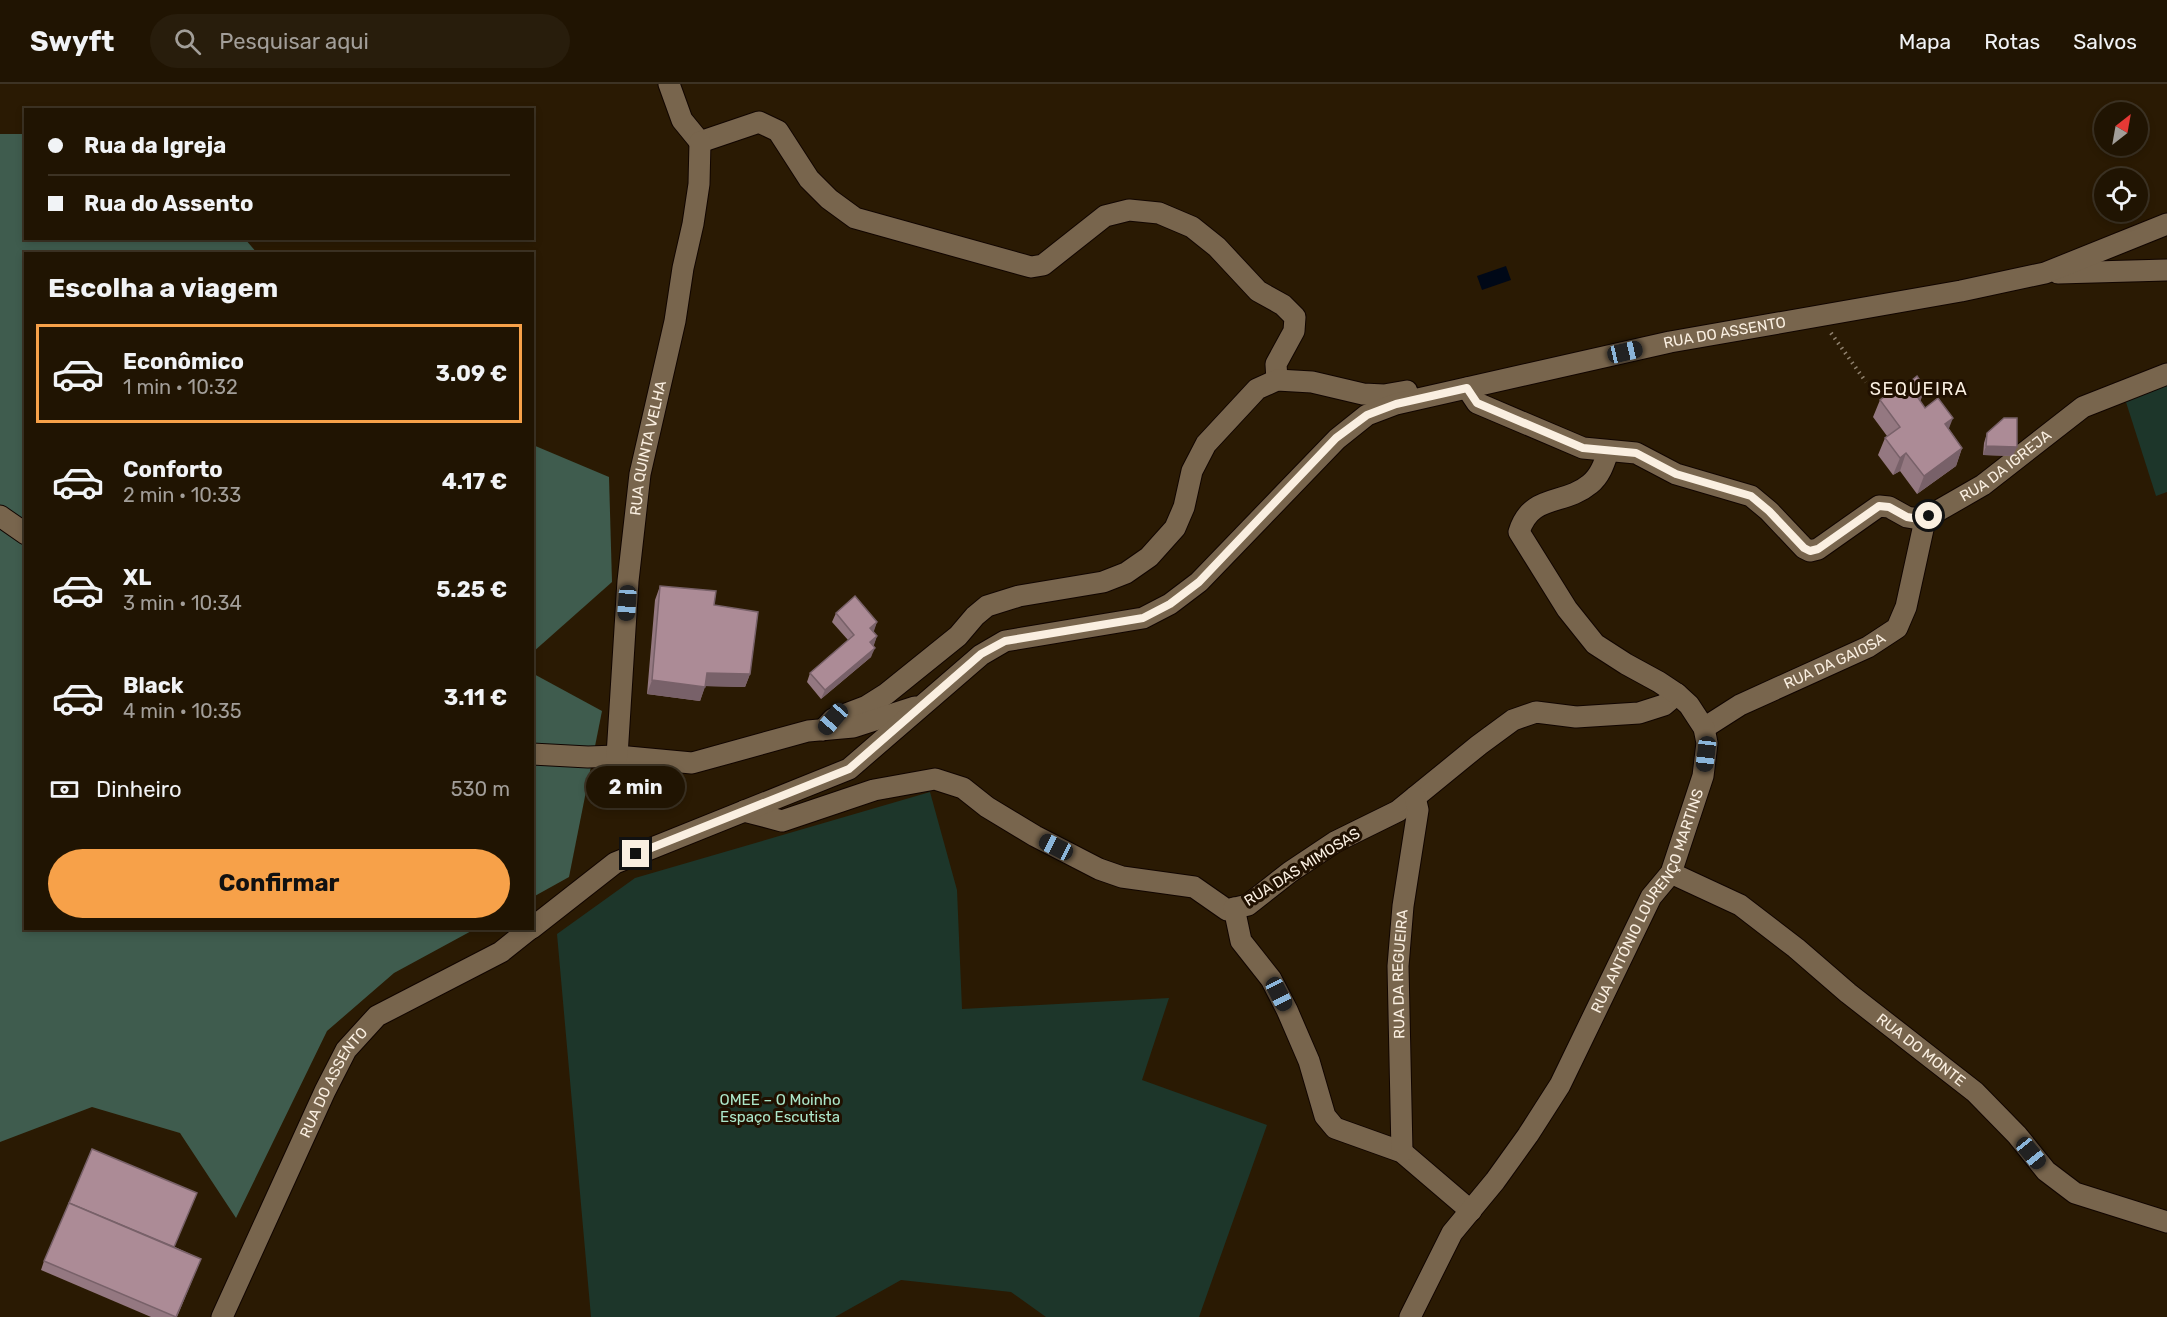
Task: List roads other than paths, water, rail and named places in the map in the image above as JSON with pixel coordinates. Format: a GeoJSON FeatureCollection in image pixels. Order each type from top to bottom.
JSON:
{"type":"FeatureCollection","features":[{"type":"Feature","properties":{"kind":"street"},"geometry":{"type":"LineString","coordinates":[[669,84],[682,120],[700,142],[759,122],[778,130],[809,178],[829,200],[855,218],[1031,267],[1043,265],[1106,216],[1130,210],[1159,213],[1192,227],[1217,247],[1258,291],[1283,305],[1295,317],[1294,330],[1276,364],[1277,380]]}},
{"type":"Feature","properties":{"kind":"street","name":"RUA QUINTA VELHA"},"geometry":{"type":"LineString","coordinates":[[617,756],[628,581],[640,474],[675,321],[683,268],[693,224],[699,184],[700,142]]}},
{"type":"Feature","properties":{"kind":"street"},"geometry":{"type":"LineString","coordinates":[[2045,273],[2167,224]]}},
{"type":"Feature","properties":{"kind":"street"},"geometry":{"type":"LineString","coordinates":[[2140,236],[2147,260],[2153,266],[2164,270]]}},
{"type":"Feature","properties":{"kind":"street"},"geometry":{"type":"LineString","coordinates":[[2045,273],[2164,270]]}},
{"type":"Feature","properties":{"kind":"street","name":"RUA DO ASSENTO"},"geometry":{"type":"LineString","coordinates":[[534,926],[615,863],[849,769],[981,654],[1005,641],[1143,618],[1170,604],[1199,582],[1336,438],[1367,415],[1396,404],[1670,342],[1960,291],[2045,273]]}},
{"type":"Feature","properties":{"kind":"street","name":"RUA DA IGREJA"},"geometry":{"type":"LineString","coordinates":[[1925,520],[1983,485],[2083,407],[2167,374]]}},
{"type":"Feature","properties":{"kind":"street"},"geometry":{"type":"LineString","coordinates":[[823,730],[833,719],[867,706],[886,694],[957,636],[987,606],[1019,596],[1103,582],[1126,573],[1149,557],[1175,528],[1184,507],[1192,471],[1206,444],[1257,389],[1277,380],[1312,382],[1362,394],[1384,394],[1440,385],[1462,389],[1477,403],[1583,448],[1636,453],[1676,474],[1751,496],[1769,511],[1804,548],[1810,551],[1818,549],[1879,506],[1889,507],[1907,517],[1925,520]]}},
{"type":"Feature","properties":{"kind":"street"},"geometry":{"type":"LineString","coordinates":[[1608,452],[1603,468],[1590,484],[1574,494],[1534,508],[1523,521],[1520,532],[1567,609],[1595,644],[1677,694],[1689,705],[1704,728]]}},
{"type":"Feature","properties":{"kind":"street"},"geometry":{"type":"LineString","coordinates":[[0,516],[24,533]]}},
{"type":"Feature","properties":{"kind":"street","name":"RUA DA GAIOSA"},"geometry":{"type":"LineString","coordinates":[[1704,728],[1740,705],[1868,647],[1897,628],[1906,607],[1925,520]]}},
{"type":"Feature","properties":{"kind":"street","name":"RUA DAS MIMOSAS"},"geometry":{"type":"LineString","coordinates":[[744,811],[782,821],[874,790],[935,778],[963,788],[987,807],[1035,836],[1099,869],[1122,877],[1194,887],[1227,910],[1248,905],[1290,872],[1335,842],[1398,811],[1479,745],[1514,720],[1536,712],[1576,717],[1639,713],[1664,705],[1677,694]]}},
{"type":"Feature","properties":{"kind":"street"},"geometry":{"type":"LineString","coordinates":[[534,754],[617,756],[692,763],[808,731],[853,727],[924,704]]}},
{"type":"Feature","properties":{"kind":"street","name":"RUA ANTÓNIO LOURENÇO MARTINS"},"geometry":{"type":"LineString","coordinates":[[1410,1317],[1452,1233],[1471,1212],[1528,1135],[1560,1085],[1651,897],[1671,873],[1703,776],[1707,743],[1704,728]]}},
{"type":"Feature","properties":{"kind":"street","name":"RUA DA REGUEIRA"},"geometry":{"type":"LineString","coordinates":[[1402,1152],[1398,966],[1403,906],[1418,810],[1415,797]]}},
{"type":"Feature","properties":{"kind":"street","name":"RUA DO MONTE"},"geometry":{"type":"LineString","coordinates":[[1671,873],[1740,905],[1796,948],[1848,993],[1975,1092],[2017,1135],[2046,1171],[2075,1193],[2167,1222]]}},
{"type":"Feature","properties":{"kind":"street"},"geometry":{"type":"LineString","coordinates":[[1234,908],[1241,941],[1271,979],[1287,1010],[1309,1061],[1325,1116],[1335,1128],[1402,1152],[1471,1212]]}},
{"type":"Feature","properties":{"kind":"street","name":"RUA DO ASSENTO"},"geometry":{"type":"LineString","coordinates":[[222,1317],[346,1050],[377,1017],[501,952],[529,930]]}},
{"type":"Feature","properties":{"kind":"water"},"geometry":{"type":"Polygon","coordinates":[[[1506,266],[1511,280],[1482,290],[1477,276],[1506,266]]]}},
{"type":"Feature","properties":{"kind":"district","name":"SEQUEIRA"},"geometry":{"type":"Point","coordinates":[1919,389]}},
{"type":"Feature","properties":{"kind":"park label","name":"OMEE – O Moinho Espaço Escutista"},"geometry":{"type":"Point","coordinates":[780,1108]}}]}
